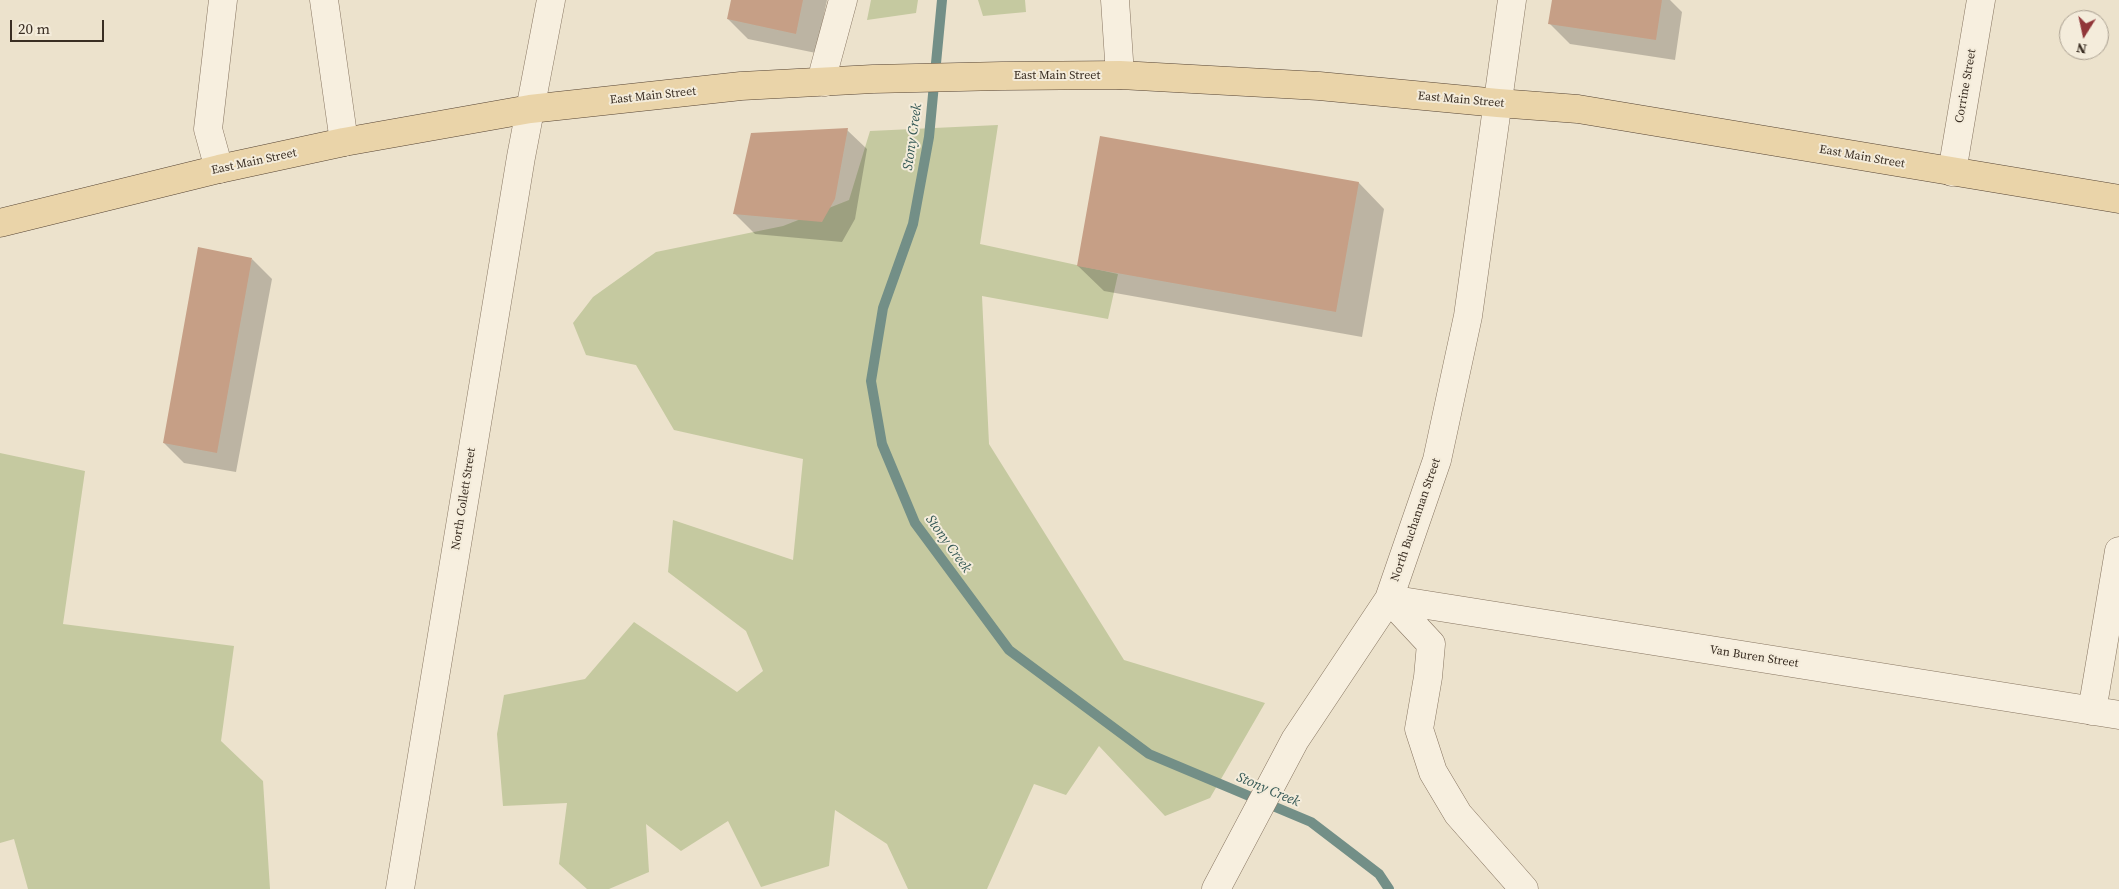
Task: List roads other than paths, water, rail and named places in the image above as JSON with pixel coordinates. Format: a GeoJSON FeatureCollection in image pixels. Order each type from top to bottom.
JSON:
{"type":"FeatureCollection","features":[{"type":"Feature","properties":{"kind":"main road","name":"East Main Street"},"geometry":{"type":"LineString","coordinates":[[0,222],[219,169],[344,142],[530,109],[742,86],[873,79],[1002,76],[1120,75],[1319,86],[1498,103],[1578,108],[2119,199]]}},
{"type":"Feature","properties":{"kind":"street"},"geometry":{"type":"LineString","coordinates":[[219,169],[208,129],[223,0]]}},
{"type":"Feature","properties":{"kind":"street"},"geometry":{"type":"LineString","coordinates":[[324,0],[344,142]]}},
{"type":"Feature","properties":{"kind":"street","name":"North Collett Street"},"geometry":{"type":"LineString","coordinates":[[400,889],[521,157],[551,0]]}},
{"type":"Feature","properties":{"kind":"street"},"geometry":{"type":"LineString","coordinates":[[824,82],[824,70],[844,0]]}},
{"type":"Feature","properties":{"kind":"street"},"geometry":{"type":"LineString","coordinates":[[1115,0],[1120,75]]}},
{"type":"Feature","properties":{"kind":"street","name":"North Buchannan Street"},"geometry":{"type":"LineString","coordinates":[[1216,889],[1295,740],[1389,599],[1437,460],[1468,316],[1512,0]]}},
{"type":"Feature","properties":{"kind":"street","name":"Corrine Street"},"geometry":{"type":"LineString","coordinates":[[1952,172],[1981,0]]}},
{"type":"Feature","properties":{"kind":"street"},"geometry":{"type":"LineString","coordinates":[[2092,711],[2119,550]]}},
{"type":"Feature","properties":{"kind":"street"},"geometry":{"type":"LineString","coordinates":[[1389,599],[1431,644],[1428,677],[1419,729],[1434,772],[1458,814],[1524,889]]}},
{"type":"Feature","properties":{"kind":"street","name":"Van Buren Street"},"geometry":{"type":"LineString","coordinates":[[1389,599],[2119,715]]}},
{"type":"Feature","properties":{"kind":"waterway","name":"Stony Creek"},"geometry":{"type":"LineString","coordinates":[[942,0],[929,137],[913,224],[883,308],[871,381],[882,444],[915,523],[1009,650],[1149,754],[1311,822],[1379,874],[1389,889]]}}]}
